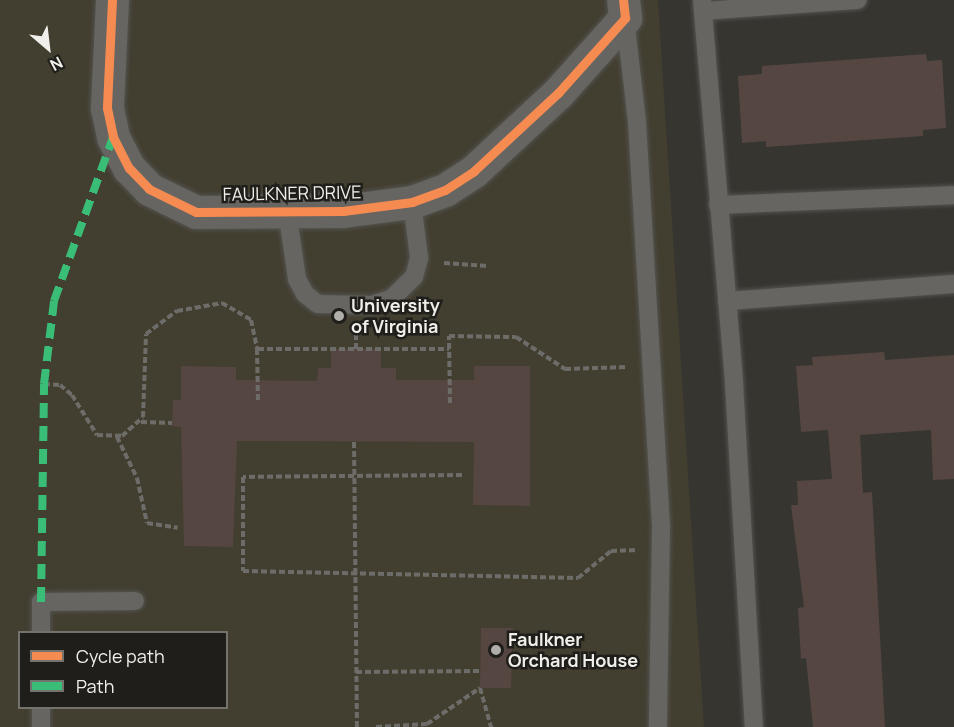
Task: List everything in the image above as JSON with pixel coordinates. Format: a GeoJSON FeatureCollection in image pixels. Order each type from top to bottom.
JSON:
{"type":"FeatureCollection","features":[{"type":"Feature","properties":{"kind":"street","name":"FAULKNER DRIVE"},"geometry":{"type":"LineString","coordinates":[[112,0],[107,108],[113,137],[129,168],[149,189],[196,212],[343,211],[412,202],[445,190],[474,171],[558,93],[624,9]]}},
{"type":"Feature","properties":{"kind":"lane"},"geometry":{"type":"LineString","coordinates":[[754,727],[727,301],[702,5],[858,0]]}},
{"type":"Feature","properties":{"kind":"lane"},"geometry":{"type":"LineString","coordinates":[[624,9],[637,122],[651,366],[659,548],[658,727]]}},
{"type":"Feature","properties":{"kind":"lane"},"geometry":{"type":"LineString","coordinates":[[718,205],[954,195]]}},
{"type":"Feature","properties":{"kind":"lane"},"geometry":{"type":"LineString","coordinates":[[287,212],[297,279],[305,294],[318,304],[371,304],[391,299],[414,277],[419,258],[412,202]]}},
{"type":"Feature","properties":{"kind":"lane"},"geometry":{"type":"LineString","coordinates":[[727,301],[954,284]]}},
{"type":"Feature","properties":{"kind":"lane"},"geometry":{"type":"LineString","coordinates":[[41,631],[41,602],[135,601]]}},
{"type":"Feature","properties":{"kind":"lane"},"geometry":{"type":"LineString","coordinates":[[41,709],[41,727]]}},
{"type":"Feature","properties":{"kind":"path"},"geometry":{"type":"LineString","coordinates":[[448,263],[488,266]]}},
{"type":"Feature","properties":{"kind":"path"},"geometry":{"type":"LineString","coordinates":[[140,422],[146,334],[177,311],[222,303],[241,311],[251,320],[257,349],[258,401]]}},
{"type":"Feature","properties":{"kind":"path"},"geometry":{"type":"LineString","coordinates":[[450,403],[449,336],[516,337],[565,369],[651,366]]}},
{"type":"Feature","properties":{"kind":"path"},"geometry":{"type":"LineString","coordinates":[[257,349],[449,349]]}},
{"type":"Feature","properties":{"kind":"path"},"geometry":{"type":"LineString","coordinates":[[44,384],[60,385],[72,395],[97,435],[117,437],[140,422],[172,423]]}},
{"type":"Feature","properties":{"kind":"path"},"geometry":{"type":"LineString","coordinates":[[117,437],[137,478],[147,523],[178,528]]}},
{"type":"Feature","properties":{"kind":"path"},"geometry":{"type":"LineString","coordinates":[[354,442],[357,727]]}},
{"type":"Feature","properties":{"kind":"path"},"geometry":{"type":"LineString","coordinates":[[462,475],[243,477],[243,571],[578,578],[611,551],[659,548]]}},
{"type":"Feature","properties":{"kind":"path"},"geometry":{"type":"LineString","coordinates":[[356,672],[480,671]]}},
{"type":"Feature","properties":{"kind":"path"},"geometry":{"type":"LineString","coordinates":[[376,727],[427,725],[480,688],[491,727]]}},
{"type":"Feature","properties":{"kind":"shaded area","name":"University of Virginia"},"geometry":{"type":"Polygon","coordinates":[[[0,0],[658,0],[704,727],[0,727],[0,0]]]}},
{"type":"Feature","properties":{"kind":"building"},"geometry":{"type":"Polygon","coordinates":[[[926,54],[927,61],[942,60],[946,128],[923,130],[923,136],[766,147],[766,141],[742,143],[738,76],[762,74],[762,66],[926,54]]]}},
{"type":"Feature","properties":{"kind":"building"},"geometry":{"type":"Polygon","coordinates":[[[331,349],[381,349],[381,368],[396,368],[396,380],[474,380],[474,366],[530,366],[530,506],[473,505],[474,442],[237,441],[233,547],[184,546],[181,427],[172,426],[173,400],[181,400],[181,366],[236,367],[236,380],[317,381],[318,368],[331,368],[331,349]]]}},
{"type":"Feature","properties":{"kind":"building"},"geometry":{"type":"Polygon","coordinates":[[[884,352],[885,360],[954,355],[954,479],[933,480],[931,430],[860,435],[863,493],[872,492],[885,727],[813,727],[806,658],[801,659],[798,608],[804,607],[791,505],[798,505],[797,481],[832,479],[828,430],[801,432],[796,366],[813,365],[812,357],[884,352]]]}},
{"type":"Feature","properties":{"kind":"building","name":"Faulkner Orchard House"},"geometry":{"type":"Polygon","coordinates":[[[481,628],[513,628],[511,688],[480,688],[481,628]]]}},
{"type":"Feature","properties":{"kind":"marked path"},"geometry":{"type":"LineString","coordinates":[[41,602],[44,384],[54,301],[113,137]]}},
{"type":"Feature","properties":{"kind":"cycle path"},"geometry":{"type":"LineString","coordinates":[[112,0],[107,108],[113,137],[129,168],[149,189],[196,212],[343,211],[412,202],[445,190],[474,171],[558,93],[625,18],[623,0]]}},
{"type":"Feature","properties":{"kind":"place","name":"University of Virginia"},"geometry":{"type":"Point","coordinates":[339,316]}},
{"type":"Feature","properties":{"kind":"place","name":"Faulkner Orchard House"},"geometry":{"type":"Point","coordinates":[496,650]}}]}
